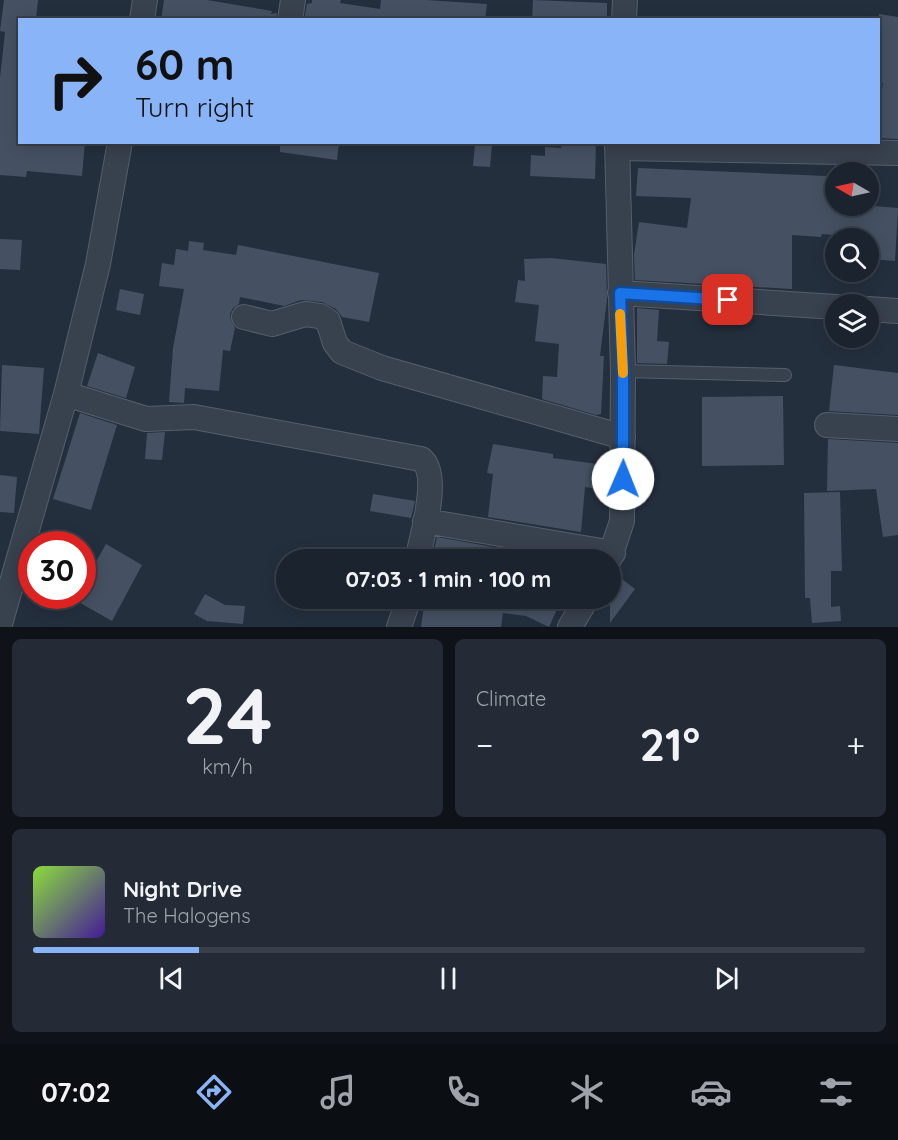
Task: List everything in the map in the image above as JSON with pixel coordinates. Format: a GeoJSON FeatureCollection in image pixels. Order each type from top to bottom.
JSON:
{"type":"FeatureCollection","features":[{"type":"Feature","properties":{"kind":"street"},"geometry":{"type":"LineString","coordinates":[[142,18],[145,0]]}},
{"type":"Feature","properties":{"kind":"street"},"geometry":{"type":"LineString","coordinates":[[290,18],[293,0]]}},
{"type":"Feature","properties":{"kind":"street"},"geometry":{"type":"LineString","coordinates":[[624,18],[625,0]]}},
{"type":"Feature","properties":{"kind":"street"},"geometry":{"type":"LineString","coordinates":[[0,624],[66,394],[98,264],[120,144]]}},
{"type":"Feature","properties":{"kind":"street"},"geometry":{"type":"LineString","coordinates":[[613,549],[622,521],[623,437],[617,145],[898,153]]}},
{"type":"Feature","properties":{"kind":"street"},"geometry":{"type":"LineString","coordinates":[[620,293],[825,306]]}},
{"type":"Feature","properties":{"kind":"street"},"geometry":{"type":"LineString","coordinates":[[879,310],[898,311]]}},
{"type":"Feature","properties":{"kind":"street"},"geometry":{"type":"LineString","coordinates":[[244,317],[272,324],[305,314],[320,316],[328,321],[335,343],[342,352],[382,368],[623,437]]}},
{"type":"Feature","properties":{"kind":"street"},"geometry":{"type":"LineString","coordinates":[[66,394],[146,419],[194,417],[424,460],[430,474],[430,486],[419,549]]}},
{"type":"Feature","properties":{"kind":"street"},"geometry":{"type":"LineString","coordinates":[[827,425],[898,429]]}},
{"type":"Feature","properties":{"kind":"street"},"geometry":{"type":"LineString","coordinates":[[425,521],[574,549]]}},
{"type":"Feature","properties":{"kind":"street"},"geometry":{"type":"LineString","coordinates":[[399,627],[405,609]]}},
{"type":"Feature","properties":{"kind":"street"},"geometry":{"type":"LineString","coordinates":[[579,624],[583,609]]}},
{"type":"Feature","properties":{"kind":"lane"},"geometry":{"type":"LineString","coordinates":[[623,371],[785,375]]}},
{"type":"Feature","properties":{"kind":"building"},"geometry":{"type":"Polygon","coordinates":[[[4,0],[38,0],[36,18],[18,18],[18,144],[85,144],[82,176],[27,171],[26,177],[0,175],[0,78],[5,32],[0,31],[4,0]]]}},
{"type":"Feature","properties":{"kind":"building"},"geometry":{"type":"Polygon","coordinates":[[[164,0],[207,0],[272,11],[271,14],[277,13],[276,18],[161,18],[164,0]]]}},
{"type":"Feature","properties":{"kind":"building"},"geometry":{"type":"Polygon","coordinates":[[[312,0],[341,0],[340,3],[380,9],[381,0],[487,4],[485,18],[304,18],[307,4],[312,3],[312,0]]]}},
{"type":"Feature","properties":{"kind":"building"},"geometry":{"type":"Polygon","coordinates":[[[533,0],[607,3],[607,18],[532,18],[533,0]]]}},
{"type":"Feature","properties":{"kind":"building"},"geometry":{"type":"Polygon","coordinates":[[[879,14],[898,17],[898,139],[880,138],[880,103],[883,83],[880,83],[879,14]]]}},
{"type":"Feature","properties":{"kind":"building"},"geometry":{"type":"Polygon","coordinates":[[[280,144],[339,144],[337,160],[280,152],[280,144]]]}},
{"type":"Feature","properties":{"kind":"building"},"geometry":{"type":"Polygon","coordinates":[[[475,144],[492,145],[490,167],[473,166],[475,144]]]}},
{"type":"Feature","properties":{"kind":"building"},"geometry":{"type":"Polygon","coordinates":[[[562,144],[596,144],[595,179],[530,176],[531,155],[545,156],[545,147],[561,148],[562,144]]]}},
{"type":"Feature","properties":{"kind":"building"},"geometry":{"type":"Polygon","coordinates":[[[638,168],[825,176],[825,216],[879,216],[879,206],[898,208],[895,261],[879,260],[879,228],[825,228],[825,234],[822,234],[821,237],[792,235],[792,289],[635,280],[634,255],[639,222],[687,228],[691,198],[636,196],[638,168]]]}},
{"type":"Feature","properties":{"kind":"building"},"geometry":{"type":"Polygon","coordinates":[[[0,239],[22,240],[20,270],[0,269],[0,239]]]}},
{"type":"Feature","properties":{"kind":"building"},"geometry":{"type":"Polygon","coordinates":[[[189,241],[204,243],[203,250],[236,255],[238,245],[379,273],[369,322],[342,317],[336,309],[322,302],[301,300],[284,306],[240,297],[239,304],[230,314],[235,328],[230,351],[223,350],[219,391],[185,388],[184,403],[169,402],[173,348],[184,289],[159,286],[162,263],[174,265],[176,249],[188,251],[189,241]]]}},
{"type":"Feature","properties":{"kind":"building"},"geometry":{"type":"Polygon","coordinates":[[[551,258],[606,264],[607,299],[600,356],[604,356],[601,414],[596,415],[542,399],[543,376],[557,377],[559,344],[535,341],[539,305],[515,302],[518,280],[525,281],[524,259],[551,258]]]}},
{"type":"Feature","properties":{"kind":"building"},"geometry":{"type":"Polygon","coordinates":[[[120,289],[144,294],[140,315],[116,310],[120,289]]]}},
{"type":"Feature","properties":{"kind":"building"},"geometry":{"type":"Polygon","coordinates":[[[637,308],[659,310],[657,341],[669,342],[667,364],[637,363],[637,308]]]}},
{"type":"Feature","properties":{"kind":"building"},"geometry":{"type":"Polygon","coordinates":[[[98,353],[135,367],[126,398],[87,386],[98,353]]]}},
{"type":"Feature","properties":{"kind":"building"},"geometry":{"type":"Polygon","coordinates":[[[2,365],[44,368],[39,434],[0,431],[2,365]]]}},
{"type":"Feature","properties":{"kind":"building"},"geometry":{"type":"Polygon","coordinates":[[[834,365],[898,373],[898,415],[829,411],[834,365]]]}},
{"type":"Feature","properties":{"kind":"building"},"geometry":{"type":"Polygon","coordinates":[[[783,396],[784,465],[702,466],[702,397],[783,396]]]}},
{"type":"Feature","properties":{"kind":"building"},"geometry":{"type":"Polygon","coordinates":[[[80,413],[117,425],[91,510],[53,499],[80,413]]]}},
{"type":"Feature","properties":{"kind":"building"},"geometry":{"type":"Polygon","coordinates":[[[165,432],[162,460],[145,459],[147,433],[165,432]]]}},
{"type":"Feature","properties":{"kind":"building"},"geometry":{"type":"Polygon","coordinates":[[[828,439],[898,443],[898,535],[883,537],[876,489],[827,491],[828,439]]]}},
{"type":"Feature","properties":{"kind":"building"},"geometry":{"type":"Polygon","coordinates":[[[493,444],[553,454],[553,458],[605,465],[602,490],[585,487],[581,532],[488,517],[493,474],[487,473],[493,444]]]}},
{"type":"Feature","properties":{"kind":"building"},"geometry":{"type":"Polygon","coordinates":[[[0,475],[17,477],[14,513],[0,512],[0,475]]]}},
{"type":"Feature","properties":{"kind":"building"},"geometry":{"type":"Polygon","coordinates":[[[840,492],[842,571],[831,571],[831,607],[840,606],[841,621],[812,623],[810,598],[805,598],[804,493],[840,492]]]}},
{"type":"Feature","properties":{"kind":"building"},"geometry":{"type":"Polygon","coordinates":[[[373,494],[415,501],[411,518],[370,511],[373,494]]]}},
{"type":"Feature","properties":{"kind":"building"},"geometry":{"type":"Polygon","coordinates":[[[437,537],[504,549],[434,549],[437,537]]]}},
{"type":"Feature","properties":{"kind":"building"},"geometry":{"type":"Polygon","coordinates":[[[106,544],[142,565],[112,621],[91,609],[96,609],[96,562],[106,544]]]}},
{"type":"Feature","properties":{"kind":"building"},"geometry":{"type":"Polygon","coordinates":[[[621,578],[635,589],[621,608],[621,578]]]}},
{"type":"Feature","properties":{"kind":"building"},"geometry":{"type":"Polygon","coordinates":[[[205,594],[225,605],[245,606],[243,624],[207,621],[194,614],[205,594]]]}},
{"type":"Feature","properties":{"kind":"building"},"geometry":{"type":"Polygon","coordinates":[[[424,609],[557,609],[549,627],[526,616],[503,613],[501,627],[421,627],[424,609]]]}},
{"type":"Feature","properties":{"kind":"building"},"geometry":{"type":"Polygon","coordinates":[[[610,609],[620,609],[610,623],[610,609]]]}},
{"type":"Feature","properties":{"kind":"slow traffic"},"geometry":{"type":"LineString","coordinates":[[620,314],[623,373]]}},
{"type":"Feature","properties":{"kind":"route"},"geometry":{"type":"LineString","coordinates":[[623,479],[620,293],[728,300]]}}]}
